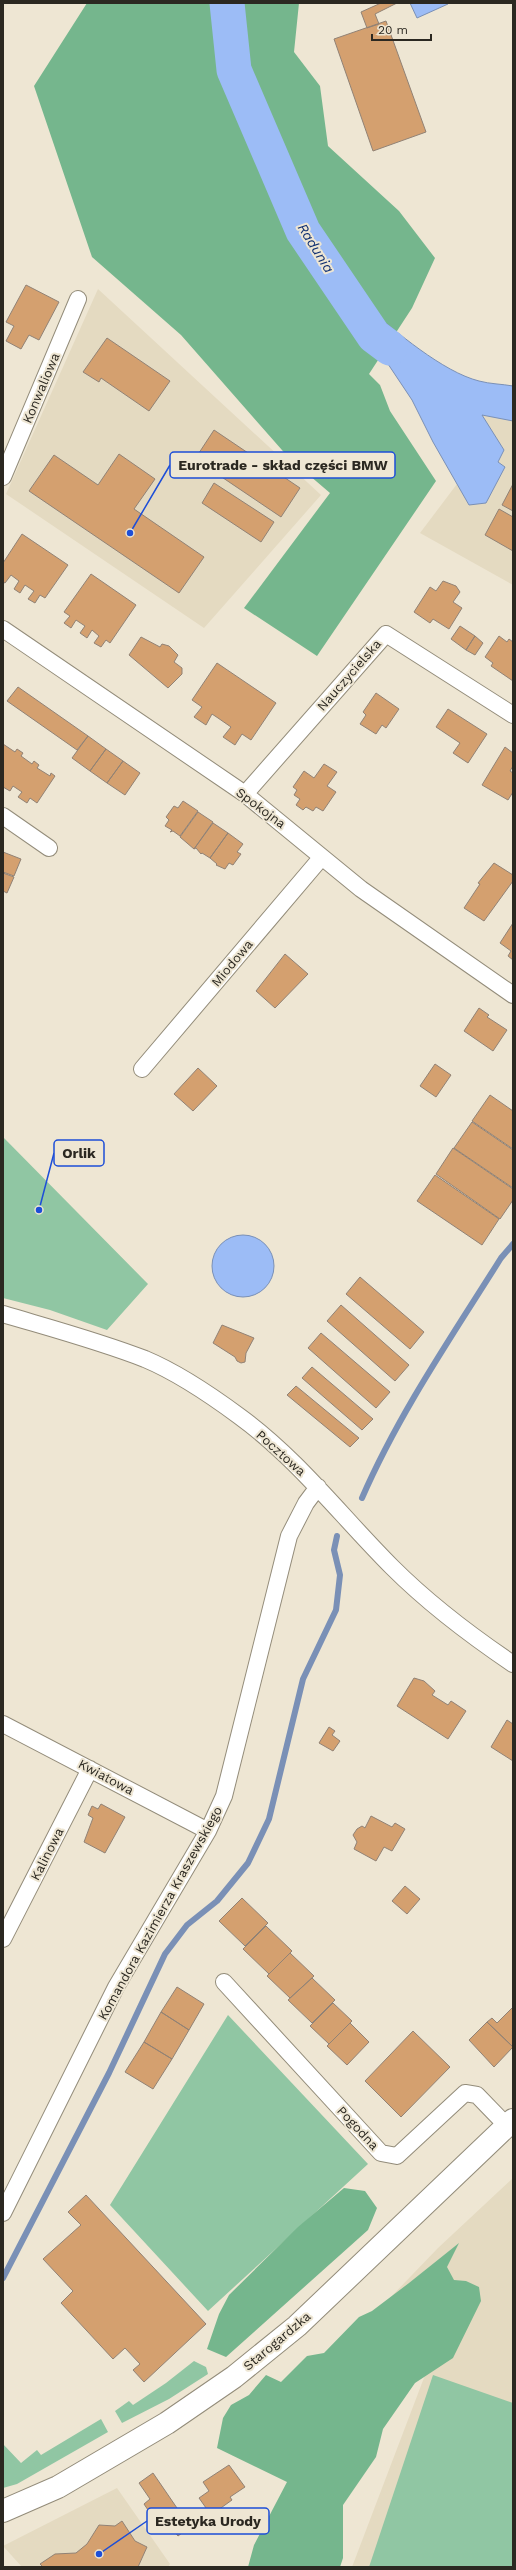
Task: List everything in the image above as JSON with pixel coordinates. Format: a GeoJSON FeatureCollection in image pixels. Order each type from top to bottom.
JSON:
{"type":"FeatureCollection","features":[{"type":"Feature","properties":{"kind":"main road","name":"Starogardzka"},"geometry":{"type":"LineString","coordinates":[[3,2511],[58,2487],[167,2423],[234,2377],[297,2326],[510,2123]]}},
{"type":"Feature","properties":{"kind":"street","name":"Konwaliowa"},"geometry":{"type":"LineString","coordinates":[[3,477],[78,299]]}},
{"type":"Feature","properties":{"kind":"street","name":"Spokojna"},"geometry":{"type":"LineString","coordinates":[[3,629],[245,794],[284,824],[321,858],[361,889],[513,995]]}},
{"type":"Feature","properties":{"kind":"street","name":"Nauczycielska"},"geometry":{"type":"LineString","coordinates":[[245,794],[386,634],[513,715]]}},
{"type":"Feature","properties":{"kind":"street"},"geometry":{"type":"LineString","coordinates":[[3,816],[49,848]]}},
{"type":"Feature","properties":{"kind":"street","name":"Miodowa"},"geometry":{"type":"LineString","coordinates":[[142,1069],[321,858]]}},
{"type":"Feature","properties":{"kind":"street","name":"Pocztowa"},"geometry":{"type":"LineString","coordinates":[[3,1314],[77,1336],[146,1360],[212,1397],[241,1417],[294,1462],[392,1568],[423,1596],[450,1619],[513,1664]]}},
{"type":"Feature","properties":{"kind":"street","name":"Komandora Kazimierza Kraszewskiego"},"geometry":{"type":"LineString","coordinates":[[3,2213],[116,1987],[208,1831],[226,1789],[289,1536],[306,1503],[318,1487]]}},
{"type":"Feature","properties":{"kind":"street","name":"Kwiatowa"},"geometry":{"type":"LineString","coordinates":[[3,1724],[208,1831]]}},
{"type":"Feature","properties":{"kind":"street","name":"Kalinowa"},"geometry":{"type":"LineString","coordinates":[[3,1939],[90,1769]]}},
{"type":"Feature","properties":{"kind":"street","name":"Pogodna"},"geometry":{"type":"LineString","coordinates":[[224,1982],[381,2153],[397,2156],[464,2093],[477,2095],[510,2123]]}},
{"type":"Feature","properties":{"kind":"shaded area"},"geometry":{"type":"Polygon","coordinates":[[[98,289],[321,495],[204,628],[6,494],[98,289]]]}},
{"type":"Feature","properties":{"kind":"shaded area"},"geometry":{"type":"Polygon","coordinates":[[[482,415],[513,421],[513,585],[420,533],[457,484],[469,505],[498,463],[504,450],[482,415]]]}},
{"type":"Feature","properties":{"kind":"shaded area"},"geometry":{"type":"Polygon","coordinates":[[[513,2178],[513,2567],[352,2567],[438,2341],[385,2303],[438,2248],[513,2178]]]}},
{"type":"Feature","properties":{"kind":"shaded area"},"geometry":{"type":"Polygon","coordinates":[[[117,2488],[170,2564],[168,2567],[22,2567],[3,2546],[117,2488]]]}},
{"type":"Feature","properties":{"kind":"green space"},"geometry":{"type":"Polygon","coordinates":[[[87,3],[299,3],[294,52],[320,86],[328,146],[399,211],[435,258],[412,308],[369,374],[380,385],[390,411],[436,481],[317,656],[244,608],[330,493],[289,458],[181,335],[92,257],[34,86],[87,3]]]}},
{"type":"Feature","properties":{"kind":"green space"},"geometry":{"type":"Polygon","coordinates":[[[3,1137],[148,1284],[107,1330],[50,1310],[3,1298],[3,1137]]]}},
{"type":"Feature","properties":{"kind":"green space"},"geometry":{"type":"Polygon","coordinates":[[[228,2015],[368,2164],[208,2311],[110,2205],[228,2015]]]}},
{"type":"Feature","properties":{"kind":"green space"},"geometry":{"type":"Polygon","coordinates":[[[344,2188],[365,2191],[377,2208],[368,2230],[226,2357],[207,2349],[219,2314],[229,2295],[298,2227],[344,2188]]]}},
{"type":"Feature","properties":{"kind":"green space"},"geometry":{"type":"Polygon","coordinates":[[[459,2243],[447,2267],[454,2280],[466,2281],[479,2287],[481,2301],[453,2358],[415,2383],[383,2429],[376,2457],[343,2505],[343,2558],[340,2567],[248,2567],[254,2545],[287,2482],[217,2448],[223,2418],[231,2405],[249,2395],[266,2375],[281,2382],[307,2356],[324,2353],[359,2317],[372,2311],[459,2243]]]}},
{"type":"Feature","properties":{"kind":"green space"},"geometry":{"type":"Polygon","coordinates":[[[194,2361],[206,2367],[208,2374],[169,2399],[122,2423],[115,2411],[129,2401],[133,2405],[166,2383],[194,2361]]]}},
{"type":"Feature","properties":{"kind":"green space"},"geometry":{"type":"Polygon","coordinates":[[[433,2375],[513,2403],[513,2567],[369,2567],[433,2375]]]}},
{"type":"Feature","properties":{"kind":"green space"},"geometry":{"type":"Polygon","coordinates":[[[101,2419],[108,2432],[17,2484],[3,2488],[3,2444],[21,2463],[37,2450],[41,2455],[101,2419]]]}},
{"type":"Feature","properties":{"kind":"water"},"geometry":{"type":"Polygon","coordinates":[[[410,3],[448,3],[448,4],[417,18],[410,3]]]}},
{"type":"Feature","properties":{"kind":"water"},"geometry":{"type":"Polygon","coordinates":[[[367,307],[420,350],[450,369],[479,381],[513,386],[513,421],[482,415],[504,450],[498,462],[505,467],[486,503],[469,505],[433,442],[412,400],[388,364],[366,342],[352,317],[367,307]]]}},
{"type":"Feature","properties":{"kind":"water"},"geometry":{"type":"Polygon","coordinates":[[[243,1235],[260,1240],[265,1244],[269,1249],[274,1266],[269,1283],[265,1288],[260,1292],[243,1297],[226,1292],[221,1288],[217,1283],[212,1266],[217,1249],[221,1244],[226,1240],[243,1235]]]}},
{"type":"Feature","properties":{"kind":"building"},"geometry":{"type":"Polygon","coordinates":[[[381,3],[397,3],[375,14],[379,24],[367,28],[361,12],[381,3]]]}},
{"type":"Feature","properties":{"kind":"building"},"geometry":{"type":"Polygon","coordinates":[[[386,21],[426,132],[373,151],[334,39],[386,21]]]}},
{"type":"Feature","properties":{"kind":"building"},"geometry":{"type":"Polygon","coordinates":[[[26,285],[59,302],[39,340],[29,335],[21,349],[6,341],[14,326],[6,322],[26,285]]]}},
{"type":"Feature","properties":{"kind":"building"},"geometry":{"type":"Polygon","coordinates":[[[107,338],[170,381],[149,411],[101,378],[99,382],[83,372],[107,338]]]}},
{"type":"Feature","properties":{"kind":"building"},"geometry":{"type":"Polygon","coordinates":[[[214,430],[300,488],[281,517],[195,459],[214,430]]]}},
{"type":"Feature","properties":{"kind":"building"},"geometry":{"type":"Polygon","coordinates":[[[119,454],[155,479],[134,509],[204,557],[179,593],[29,491],[54,455],[98,485],[119,454]]]}},
{"type":"Feature","properties":{"kind":"building"},"geometry":{"type":"Polygon","coordinates":[[[214,483],[274,522],[261,542],[202,503],[214,483]]]}},
{"type":"Feature","properties":{"kind":"building"},"geometry":{"type":"Polygon","coordinates":[[[513,484],[513,511],[502,505],[513,484]]]}},
{"type":"Feature","properties":{"kind":"building"},"geometry":{"type":"Polygon","coordinates":[[[499,509],[513,517],[513,551],[485,535],[499,509]]]}},
{"type":"Feature","properties":{"kind":"building"},"geometry":{"type":"Polygon","coordinates":[[[22,534],[68,565],[45,598],[40,595],[35,603],[28,599],[34,591],[25,585],[20,593],[14,589],[19,581],[11,575],[5,583],[3,582],[3,563],[22,534]]]}},
{"type":"Feature","properties":{"kind":"building"},"geometry":{"type":"Polygon","coordinates":[[[91,574],[136,605],[110,643],[106,640],[101,647],[94,643],[99,636],[92,630],[87,638],[80,633],[85,626],[76,620],[71,628],[64,623],[70,616],[64,612],[91,574]]]}},
{"type":"Feature","properties":{"kind":"building"},"geometry":{"type":"Polygon","coordinates":[[[443,581],[456,586],[460,592],[453,602],[462,608],[449,629],[433,619],[430,623],[414,612],[430,587],[436,591],[443,581]]]}},
{"type":"Feature","properties":{"kind":"building"},"geometry":{"type":"Polygon","coordinates":[[[460,626],[475,636],[466,650],[451,639],[460,626]]]}},
{"type":"Feature","properties":{"kind":"building"},"geometry":{"type":"Polygon","coordinates":[[[475,636],[483,643],[475,655],[466,650],[475,636]]]}},
{"type":"Feature","properties":{"kind":"building"},"geometry":{"type":"Polygon","coordinates":[[[499,636],[507,642],[509,639],[513,642],[513,681],[491,666],[493,663],[485,657],[499,636]]]}},
{"type":"Feature","properties":{"kind":"building"},"geometry":{"type":"Polygon","coordinates":[[[141,637],[160,647],[162,644],[169,646],[178,655],[174,662],[182,668],[182,674],[168,688],[129,655],[141,637]]]}},
{"type":"Feature","properties":{"kind":"building"},"geometry":{"type":"Polygon","coordinates":[[[217,663],[276,703],[251,740],[242,734],[235,745],[223,737],[231,727],[218,718],[212,714],[206,725],[194,717],[202,707],[192,700],[217,663]]]}},
{"type":"Feature","properties":{"kind":"building"},"geometry":{"type":"Polygon","coordinates":[[[18,687],[88,736],[77,750],[7,701],[18,687]]]}},
{"type":"Feature","properties":{"kind":"building"},"geometry":{"type":"Polygon","coordinates":[[[376,693],[399,709],[386,728],[382,725],[376,734],[360,724],[366,715],[363,712],[376,693]]]}},
{"type":"Feature","properties":{"kind":"building"},"geometry":{"type":"Polygon","coordinates":[[[448,709],[487,734],[468,763],[453,753],[460,743],[436,727],[448,709]]]}},
{"type":"Feature","properties":{"kind":"building"},"geometry":{"type":"Polygon","coordinates":[[[88,736],[106,749],[90,771],[72,758],[88,736]]]}},
{"type":"Feature","properties":{"kind":"building"},"geometry":{"type":"Polygon","coordinates":[[[3,744],[15,752],[17,749],[23,753],[21,756],[32,764],[34,761],[39,765],[37,768],[50,776],[51,773],[55,776],[37,803],[30,798],[27,803],[18,797],[22,792],[13,786],[10,791],[3,787],[3,744]]]}},
{"type":"Feature","properties":{"kind":"building"},"geometry":{"type":"Polygon","coordinates":[[[505,747],[513,753],[513,766],[510,771],[513,773],[513,792],[508,800],[482,785],[505,747]]]}},
{"type":"Feature","properties":{"kind":"building"},"geometry":{"type":"Polygon","coordinates":[[[106,749],[123,761],[107,783],[90,771],[106,749]]]}},
{"type":"Feature","properties":{"kind":"building"},"geometry":{"type":"Polygon","coordinates":[[[123,761],[140,773],[125,795],[107,783],[123,761]]]}},
{"type":"Feature","properties":{"kind":"building"},"geometry":{"type":"Polygon","coordinates":[[[324,764],[337,772],[327,786],[336,792],[323,811],[316,807],[313,811],[306,807],[303,810],[296,805],[300,799],[294,795],[297,790],[293,787],[304,771],[314,778],[324,764]]]}},
{"type":"Feature","properties":{"kind":"building"},"geometry":{"type":"Polygon","coordinates":[[[183,801],[198,811],[180,836],[173,831],[170,832],[172,830],[165,826],[169,820],[166,817],[174,806],[178,808],[183,801]]]}},
{"type":"Feature","properties":{"kind":"building"},"geometry":{"type":"Polygon","coordinates":[[[198,812],[213,822],[194,849],[180,837],[198,812]]]}},
{"type":"Feature","properties":{"kind":"building"},"geometry":{"type":"Polygon","coordinates":[[[213,823],[228,833],[210,858],[202,853],[201,854],[196,848],[194,849],[213,823]]]}},
{"type":"Feature","properties":{"kind":"building"},"geometry":{"type":"Polygon","coordinates":[[[228,833],[243,844],[237,852],[241,854],[233,865],[229,863],[225,869],[216,865],[217,864],[210,858],[228,833]]]}},
{"type":"Feature","properties":{"kind":"building"},"geometry":{"type":"Polygon","coordinates":[[[3,852],[21,859],[14,876],[3,872],[3,852]]]}},
{"type":"Feature","properties":{"kind":"building"},"geometry":{"type":"Polygon","coordinates":[[[494,863],[513,875],[513,881],[484,921],[464,908],[480,884],[478,883],[494,863]]]}},
{"type":"Feature","properties":{"kind":"building"},"geometry":{"type":"Polygon","coordinates":[[[3,873],[14,877],[7,893],[3,891],[3,873]]]}},
{"type":"Feature","properties":{"kind":"building"},"geometry":{"type":"Polygon","coordinates":[[[513,923],[513,960],[508,956],[511,951],[500,943],[513,923]]]}},
{"type":"Feature","properties":{"kind":"building"},"geometry":{"type":"Polygon","coordinates":[[[285,954],[308,974],[275,1008],[256,991],[285,954]]]}},
{"type":"Feature","properties":{"kind":"building"},"geometry":{"type":"Polygon","coordinates":[[[479,1008],[489,1015],[487,1017],[507,1030],[493,1051],[464,1031],[479,1008]]]}},
{"type":"Feature","properties":{"kind":"building"},"geometry":{"type":"Polygon","coordinates":[[[435,1064],[451,1075],[436,1097],[420,1086],[435,1064]]]}},
{"type":"Feature","properties":{"kind":"building"},"geometry":{"type":"Polygon","coordinates":[[[198,1068],[217,1086],[193,1111],[174,1094],[198,1068]]]}},
{"type":"Feature","properties":{"kind":"building"},"geometry":{"type":"Polygon","coordinates":[[[490,1095],[513,1111],[513,1149],[472,1121],[490,1095]]]}},
{"type":"Feature","properties":{"kind":"building"},"geometry":{"type":"Polygon","coordinates":[[[472,1122],[513,1150],[513,1188],[454,1148],[472,1122]]]}},
{"type":"Feature","properties":{"kind":"building"},"geometry":{"type":"Polygon","coordinates":[[[453,1148],[513,1189],[513,1200],[500,1219],[436,1174],[453,1148]]]}},
{"type":"Feature","properties":{"kind":"building"},"geometry":{"type":"Polygon","coordinates":[[[435,1175],[499,1219],[482,1245],[417,1201],[435,1175]]]}},
{"type":"Feature","properties":{"kind":"building"},"geometry":{"type":"Polygon","coordinates":[[[360,1277],[424,1332],[410,1349],[346,1294],[360,1277]]]}},
{"type":"Feature","properties":{"kind":"building"},"geometry":{"type":"Polygon","coordinates":[[[341,1305],[409,1365],[395,1381],[327,1321],[341,1305]]]}},
{"type":"Feature","properties":{"kind":"building"},"geometry":{"type":"Polygon","coordinates":[[[222,1325],[254,1338],[246,1353],[245,1362],[241,1363],[237,1361],[235,1357],[213,1343],[222,1325]]]}},
{"type":"Feature","properties":{"kind":"building"},"geometry":{"type":"Polygon","coordinates":[[[321,1333],[390,1392],[376,1408],[308,1348],[321,1333]]]}},
{"type":"Feature","properties":{"kind":"building"},"geometry":{"type":"Polygon","coordinates":[[[312,1367],[373,1419],[362,1430],[302,1378],[312,1367]]]}},
{"type":"Feature","properties":{"kind":"building"},"geometry":{"type":"Polygon","coordinates":[[[296,1386],[359,1438],[350,1447],[287,1395],[296,1386]]]}},
{"type":"Feature","properties":{"kind":"building"},"geometry":{"type":"Polygon","coordinates":[[[414,1678],[424,1681],[435,1691],[432,1695],[448,1705],[451,1701],[466,1711],[448,1739],[397,1706],[414,1678]]]}},
{"type":"Feature","properties":{"kind":"building"},"geometry":{"type":"Polygon","coordinates":[[[507,1720],[513,1724],[513,1761],[491,1747],[507,1720]]]}},
{"type":"Feature","properties":{"kind":"building"},"geometry":{"type":"Polygon","coordinates":[[[329,1727],[335,1731],[332,1735],[340,1741],[333,1751],[319,1743],[329,1727]]]}},
{"type":"Feature","properties":{"kind":"building"},"geometry":{"type":"Polygon","coordinates":[[[101,1804],[125,1817],[105,1853],[84,1842],[93,1818],[88,1815],[92,1806],[98,1809],[101,1804]]]}},
{"type":"Feature","properties":{"kind":"building"},"geometry":{"type":"Polygon","coordinates":[[[371,1816],[392,1827],[395,1823],[405,1829],[392,1851],[384,1847],[376,1861],[354,1849],[357,1842],[353,1835],[357,1829],[362,1826],[365,1828],[371,1816]]]}},
{"type":"Feature","properties":{"kind":"building"},"geometry":{"type":"Polygon","coordinates":[[[405,1886],[420,1899],[407,1914],[392,1901],[405,1886]]]}},
{"type":"Feature","properties":{"kind":"building"},"geometry":{"type":"Polygon","coordinates":[[[242,1898],[268,1923],[245,1946],[219,1921],[242,1898]]]}},
{"type":"Feature","properties":{"kind":"building"},"geometry":{"type":"Polygon","coordinates":[[[266,1926],[292,1951],[269,1974],[243,1949],[266,1926]]]}},
{"type":"Feature","properties":{"kind":"building"},"geometry":{"type":"Polygon","coordinates":[[[290,1953],[314,1976],[290,1998],[267,1976],[290,1953]]]}},
{"type":"Feature","properties":{"kind":"building"},"geometry":{"type":"Polygon","coordinates":[[[312,1978],[335,2000],[312,2023],[288,2000],[312,1978]]]}},
{"type":"Feature","properties":{"kind":"building"},"geometry":{"type":"Polygon","coordinates":[[[177,1987],[204,2004],[189,2030],[161,2012],[177,1987]]]}},
{"type":"Feature","properties":{"kind":"building"},"geometry":{"type":"Polygon","coordinates":[[[333,2003],[352,2021],[329,2044],[310,2026],[333,2003]]]}},
{"type":"Feature","properties":{"kind":"building"},"geometry":{"type":"Polygon","coordinates":[[[512,2008],[513,2047],[487,2022],[492,2018],[497,2023],[512,2008]]]}},
{"type":"Feature","properties":{"kind":"building"},"geometry":{"type":"Polygon","coordinates":[[[161,2012],[189,2030],[172,2059],[144,2042],[161,2012]]]}},
{"type":"Feature","properties":{"kind":"building"},"geometry":{"type":"Polygon","coordinates":[[[487,2022],[513,2047],[494,2067],[469,2040],[487,2022]]]}},
{"type":"Feature","properties":{"kind":"building"},"geometry":{"type":"Polygon","coordinates":[[[350,2023],[369,2042],[347,2065],[327,2046],[350,2023]]]}},
{"type":"Feature","properties":{"kind":"building"},"geometry":{"type":"Polygon","coordinates":[[[413,2031],[450,2067],[401,2117],[365,2081],[413,2031]]]}},
{"type":"Feature","properties":{"kind":"building"},"geometry":{"type":"Polygon","coordinates":[[[144,2042],[172,2059],[153,2089],[125,2072],[144,2042]]]}},
{"type":"Feature","properties":{"kind":"building"},"geometry":{"type":"Polygon","coordinates":[[[86,2195],[206,2324],[144,2382],[133,2370],[140,2364],[125,2348],[113,2359],[61,2303],[73,2291],[43,2259],[81,2225],[68,2212],[86,2195]]]}},
{"type":"Feature","properties":{"kind":"building"},"geometry":{"type":"Polygon","coordinates":[[[229,2465],[245,2487],[230,2497],[232,2500],[211,2515],[199,2498],[209,2491],[203,2482],[229,2465]]]}},
{"type":"Feature","properties":{"kind":"building"},"geometry":{"type":"Polygon","coordinates":[[[153,2473],[190,2527],[178,2536],[157,2509],[150,2513],[144,2504],[150,2499],[139,2483],[153,2473]]]}},
{"type":"Feature","properties":{"kind":"building"},"geometry":{"type":"Polygon","coordinates":[[[122,2521],[135,2541],[147,2547],[138,2567],[43,2567],[40,2564],[55,2554],[76,2553],[87,2544],[99,2525],[115,2526],[122,2521]]]}},
{"type":"Feature","properties":{"kind":"waterway","name":"Radunia"},"geometry":{"type":"LineString","coordinates":[[227,3],[234,70],[303,231],[374,336],[390,348]]}},
{"type":"Feature","properties":{"kind":"waterway"},"geometry":{"type":"LineString","coordinates":[[362,1498],[409,1405],[501,1258],[513,1244]]}},
{"type":"Feature","properties":{"kind":"waterway"},"geometry":{"type":"LineString","coordinates":[[3,2278],[109,2073],[165,1954],[187,1925],[217,1901],[248,1863],[269,1819],[303,1679],[336,1610],[340,1575],[334,1550],[337,1536]]}},
{"type":"Feature","properties":{"kind":"place","name":"Eurotrade - skład części BMW"},"geometry":{"type":"Point","coordinates":[130,533]}},
{"type":"Feature","properties":{"kind":"place","name":"Orlik"},"geometry":{"type":"Point","coordinates":[39,1210]}},
{"type":"Feature","properties":{"kind":"place","name":"Estetyka Urody"},"geometry":{"type":"Point","coordinates":[99,2554]}}]}
